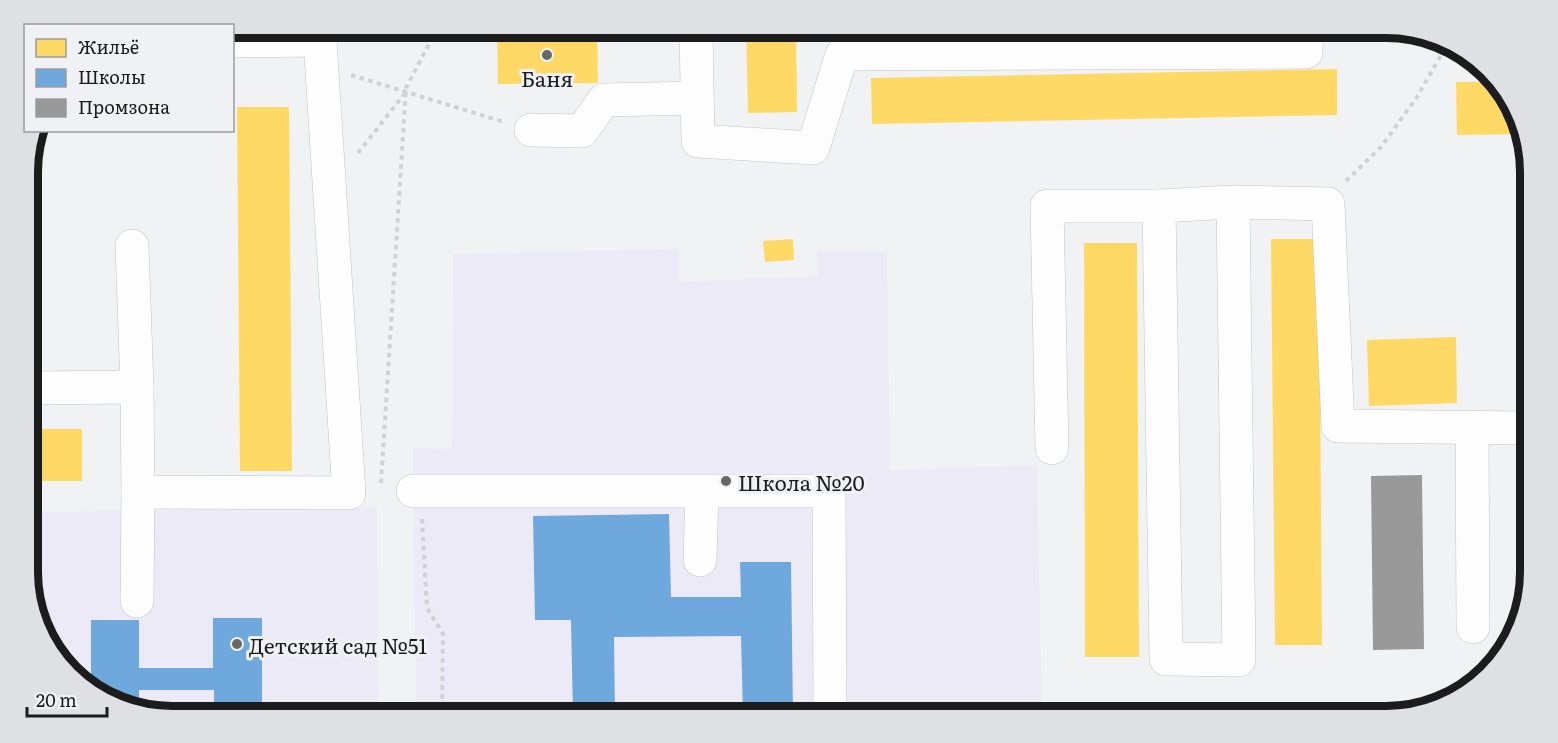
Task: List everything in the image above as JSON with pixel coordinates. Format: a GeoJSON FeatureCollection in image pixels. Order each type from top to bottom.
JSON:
{"type":"FeatureCollection","features":[{"type":"Feature","properties":{"kind":"lane"},"geometry":{"type":"LineString","coordinates":[[696,38],[698,141],[813,148],[842,54],[1306,52],[1307,38]]}},
{"type":"Feature","properties":{"kind":"lane"},"geometry":{"type":"LineString","coordinates":[[138,492],[349,493],[320,40],[234,41]]}},
{"type":"Feature","properties":{"kind":"lane"},"geometry":{"type":"LineString","coordinates":[[531,130],[582,131],[604,100],[698,99]]}},
{"type":"Feature","properties":{"kind":"lane"},"geometry":{"type":"LineString","coordinates":[[1159,206],[1166,659],[1239,660],[1233,202]]}},
{"type":"Feature","properties":{"kind":"lane"},"geometry":{"type":"LineString","coordinates":[[1052,448],[1047,206],[1159,206],[1233,202],[1328,204],[1338,426],[1520,428]]}},
{"type":"Feature","properties":{"kind":"lane"},"geometry":{"type":"LineString","coordinates":[[132,246],[137,387],[137,601]]}},
{"type":"Feature","properties":{"kind":"lane"},"geometry":{"type":"LineString","coordinates":[[38,388],[137,387]]}},
{"type":"Feature","properties":{"kind":"lane"},"geometry":{"type":"LineString","coordinates":[[1472,427],[1473,627]]}},
{"type":"Feature","properties":{"kind":"lane"},"geometry":{"type":"LineString","coordinates":[[413,491],[829,491],[830,705]]}},
{"type":"Feature","properties":{"kind":"lane"},"geometry":{"type":"LineString","coordinates":[[700,560],[702,492]]}},
{"type":"Feature","properties":{"kind":"path"},"geometry":{"type":"LineString","coordinates":[[349,493],[380,491],[406,88],[432,38]]}},
{"type":"Feature","properties":{"kind":"path"},"geometry":{"type":"LineString","coordinates":[[1301,204],[1346,182],[1381,147],[1417,97],[1444,50]]}},
{"type":"Feature","properties":{"kind":"path"},"geometry":{"type":"LineString","coordinates":[[321,66],[531,130]]}},
{"type":"Feature","properties":{"kind":"path"},"geometry":{"type":"LineString","coordinates":[[357,154],[406,92]]}},
{"type":"Feature","properties":{"kind":"path"},"geometry":{"type":"LineString","coordinates":[[413,491],[420,491],[427,608],[443,634],[442,706]]}},
{"type":"Feature","properties":{"kind":"shaded area","name":"Школа №20"},"geometry":{"type":"Polygon","coordinates":[[[679,249],[678,282],[818,276],[817,251],[887,252],[890,470],[1037,465],[1042,705],[416,706],[413,448],[452,449],[453,254],[679,249]]]}},
{"type":"Feature","properties":{"kind":"shaded area"},"geometry":{"type":"Polygon","coordinates":[[[377,507],[378,706],[171,706],[145,703],[104,688],[90,678],[65,653],[48,623],[39,589],[38,512],[377,507]]]}},
{"type":"Feature","properties":{"kind":"building: Жильё","name":"Баня"},"geometry":{"type":"Polygon","coordinates":[[[497,38],[597,38],[598,83],[498,84],[497,38]]]}},
{"type":"Feature","properties":{"kind":"building: Жильё"},"geometry":{"type":"Polygon","coordinates":[[[746,38],[796,38],[797,112],[748,113],[746,38]]]}},
{"type":"Feature","properties":{"kind":"building: Жильё"},"geometry":{"type":"Polygon","coordinates":[[[1337,69],[1337,115],[872,124],[871,78],[1337,69]]]}},
{"type":"Feature","properties":{"kind":"building: Жильё"},"geometry":{"type":"Polygon","coordinates":[[[1456,82],[1486,82],[1503,104],[1515,134],[1457,135],[1456,82]]]}},
{"type":"Feature","properties":{"kind":"building: Жильё"},"geometry":{"type":"Polygon","coordinates":[[[237,107],[289,107],[292,471],[240,471],[237,107]]]}},
{"type":"Feature","properties":{"kind":"building: Жильё"},"geometry":{"type":"Polygon","coordinates":[[[793,239],[794,260],[765,262],[763,241],[793,239]]]}},
{"type":"Feature","properties":{"kind":"building: Жильё"},"geometry":{"type":"Polygon","coordinates":[[[1271,239],[1319,239],[1322,645],[1275,645],[1271,239]]]}},
{"type":"Feature","properties":{"kind":"building: Жильё"},"geometry":{"type":"Polygon","coordinates":[[[1084,243],[1137,243],[1139,657],[1085,657],[1084,243]]]}},
{"type":"Feature","properties":{"kind":"building: Жильё"},"geometry":{"type":"Polygon","coordinates":[[[1456,337],[1457,403],[1369,406],[1367,340],[1456,337]]]}},
{"type":"Feature","properties":{"kind":"building: Жильё"},"geometry":{"type":"Polygon","coordinates":[[[38,429],[82,429],[82,481],[38,481],[38,429]]]}},
{"type":"Feature","properties":{"kind":"building: Жильё"},"geometry":{"type":"Polygon","coordinates":[[[1516,472],[1520,472],[1519,588],[1516,472]]]}},
{"type":"Feature","properties":{"kind":"building: Школы"},"geometry":{"type":"Polygon","coordinates":[[[669,514],[671,597],[741,597],[740,562],[791,562],[793,705],[743,706],[741,636],[614,637],[615,706],[573,706],[571,620],[535,620],[533,516],[669,514]]]}},
{"type":"Feature","properties":{"kind":"building: Школы","name":"Детский сад №51"},"geometry":{"type":"Polygon","coordinates":[[[213,618],[262,618],[262,706],[214,706],[214,690],[139,690],[139,701],[104,688],[91,679],[91,620],[139,620],[139,668],[213,668],[213,618]]]}},
{"type":"Feature","properties":{"kind":"building: Промзона"},"geometry":{"type":"Polygon","coordinates":[[[1422,475],[1424,649],[1373,650],[1371,476],[1422,475]]]}},
{"type":"Feature","properties":{"kind":"place","name":"Баня"},"geometry":{"type":"Point","coordinates":[547,55]}},
{"type":"Feature","properties":{"kind":"place","name":"Школа №20"},"geometry":{"type":"Point","coordinates":[726,481]}},
{"type":"Feature","properties":{"kind":"place","name":"Детский сад №51"},"geometry":{"type":"Point","coordinates":[237,644]}}]}
